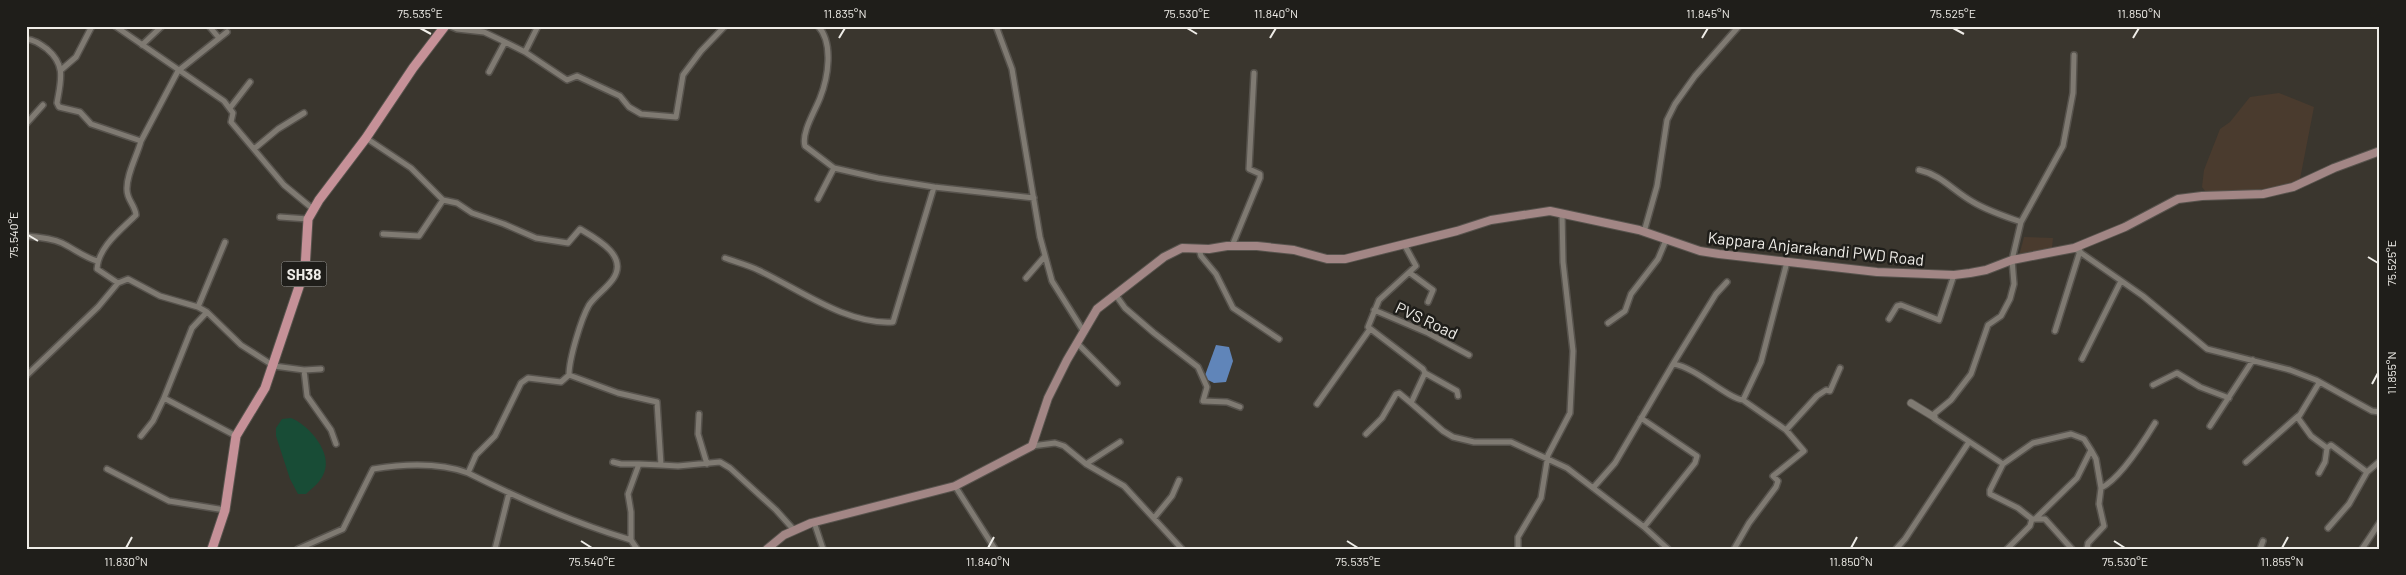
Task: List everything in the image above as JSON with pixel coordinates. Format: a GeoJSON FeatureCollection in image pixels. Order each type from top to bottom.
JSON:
{"type":"FeatureCollection","features":[{"type":"Feature","properties":{"kind":"main road","name":"SH38"},"geometry":{"type":"LineString","coordinates":[[212,549],[225,510],[236,436],[266,388],[305,269],[308,219],[313,208],[366,138],[413,68],[445,26]]}},
{"type":"Feature","properties":{"kind":"main road","name":"Kappara Anjarakandi PWD Road"},"geometry":{"type":"LineString","coordinates":[[1032,446],[1048,398],[1097,309],[1164,257],[1182,248],[1198,249],[1232,246],[1276,248],[1327,259],[1345,259],[1491,220],[1550,211],[1644,232],[1700,250],[1877,272],[1954,275],[1986,270],[2012,260],[2077,249],[2125,228],[2178,199],[2271,193],[2293,187],[2334,168],[2380,151]]}},
{"type":"Feature","properties":{"kind":"main road"},"geometry":{"type":"LineString","coordinates":[[767,549],[794,530],[814,522],[955,486],[1032,446]]}},
{"type":"Feature","properties":{"kind":"street"},"geometry":{"type":"LineString","coordinates":[[61,70],[76,58],[92,26]]}},
{"type":"Feature","properties":{"kind":"street"},"geometry":{"type":"LineString","coordinates":[[115,26],[224,101],[233,113],[231,122],[284,185],[313,208]]}},
{"type":"Feature","properties":{"kind":"street"},"geometry":{"type":"LineString","coordinates":[[142,45],[162,26]]}},
{"type":"Feature","properties":{"kind":"street"},"geometry":{"type":"LineString","coordinates":[[209,26],[219,38]]}},
{"type":"Feature","properties":{"kind":"street"},"geometry":{"type":"LineString","coordinates":[[450,26],[457,29],[484,32],[525,52],[567,80],[577,76],[620,96],[635,111],[641,114],[676,117],[682,74],[725,26]]}},
{"type":"Feature","properties":{"kind":"street"},"geometry":{"type":"LineString","coordinates":[[525,52],[538,26]]}},
{"type":"Feature","properties":{"kind":"street"},"geometry":{"type":"LineString","coordinates":[[818,26],[826,42],[828,53],[826,80],[804,142],[805,146],[834,168],[934,187],[1034,198]]}},
{"type":"Feature","properties":{"kind":"street"},"geometry":{"type":"LineString","coordinates":[[996,26],[1012,69],[1040,237],[1052,281],[1084,333]]}},
{"type":"Feature","properties":{"kind":"street"},"geometry":{"type":"LineString","coordinates":[[1644,232],[1657,186],[1667,120],[1690,82],[1739,26]]}},
{"type":"Feature","properties":{"kind":"street"},"geometry":{"type":"LineString","coordinates":[[118,283],[97,269],[97,261],[103,250],[136,215],[135,207],[128,198],[127,190],[141,141],[178,71],[227,32]]}},
{"type":"Feature","properties":{"kind":"street"},"geometry":{"type":"LineString","coordinates":[[26,39],[34,40],[57,57],[61,70],[57,102],[59,107],[80,112],[91,124],[141,141]]}},
{"type":"Feature","properties":{"kind":"street"},"geometry":{"type":"LineString","coordinates":[[489,72],[505,42]]}},
{"type":"Feature","properties":{"kind":"street"},"geometry":{"type":"LineString","coordinates":[[1934,417],[1934,414],[1951,400],[1971,374],[1988,325],[2005,312],[2014,284],[2012,260],[2021,222],[2063,146],[2073,94],[2074,55]]}},
{"type":"Feature","properties":{"kind":"street"},"geometry":{"type":"LineString","coordinates":[[1232,246],[1260,178],[1260,174],[1249,169],[1254,73]]}},
{"type":"Feature","properties":{"kind":"street"},"geometry":{"type":"LineString","coordinates":[[230,108],[250,82]]}},
{"type":"Feature","properties":{"kind":"street"},"geometry":{"type":"LineString","coordinates":[[26,124],[43,105]]}},
{"type":"Feature","properties":{"kind":"street"},"geometry":{"type":"LineString","coordinates":[[254,149],[278,128],[304,113]]}},
{"type":"Feature","properties":{"kind":"street"},"geometry":{"type":"LineString","coordinates":[[366,138],[411,168],[443,200],[457,203],[472,213],[536,238],[568,243],[580,229],[600,241],[613,255],[618,265],[618,270],[612,280],[587,310],[569,360],[569,375],[561,382],[528,378],[521,383],[495,436],[476,455],[468,473]]}},
{"type":"Feature","properties":{"kind":"street"},"geometry":{"type":"LineString","coordinates":[[818,199],[834,168]]}},
{"type":"Feature","properties":{"kind":"street"},"geometry":{"type":"LineString","coordinates":[[1919,170],[1934,173],[1972,202],[2021,222]]}},
{"type":"Feature","properties":{"kind":"street"},"geometry":{"type":"LineString","coordinates":[[725,258],[757,270],[836,310],[870,320],[893,322],[934,187]]}},
{"type":"Feature","properties":{"kind":"street"},"geometry":{"type":"LineString","coordinates":[[383,234],[419,236],[443,200]]}},
{"type":"Feature","properties":{"kind":"street"},"geometry":{"type":"LineString","coordinates":[[1518,549],[1518,537],[1541,498],[1547,460],[1570,413],[1573,350],[1563,262],[1562,213]]}},
{"type":"Feature","properties":{"kind":"street"},"geometry":{"type":"LineString","coordinates":[[280,217],[308,219]]}},
{"type":"Feature","properties":{"kind":"street"},"geometry":{"type":"LineString","coordinates":[[26,236],[43,237],[60,242],[87,258],[97,261]]}},
{"type":"Feature","properties":{"kind":"street"},"geometry":{"type":"LineString","coordinates":[[1608,323],[1625,311],[1631,294],[1658,259],[1666,240]]}},
{"type":"Feature","properties":{"kind":"street"},"geometry":{"type":"LineString","coordinates":[[198,307],[225,242]]}},
{"type":"Feature","properties":{"kind":"street"},"geometry":{"type":"LineString","coordinates":[[1317,404],[1370,329],[1374,310],[1388,291],[1416,266],[1404,244]]}},
{"type":"Feature","properties":{"kind":"street"},"geometry":{"type":"LineString","coordinates":[[1198,249],[1216,274],[1233,308],[1279,339]]}},
{"type":"Feature","properties":{"kind":"street"},"geometry":{"type":"LineString","coordinates":[[2056,332],[2077,249],[2143,296],[2207,349],[2290,370],[2319,382],[2372,411],[2380,412]]}},
{"type":"Feature","properties":{"kind":"street"},"geometry":{"type":"LineString","coordinates":[[1026,278],[1045,256]]}},
{"type":"Feature","properties":{"kind":"street"},"geometry":{"type":"LineString","coordinates":[[1744,400],[1761,362],[1787,262]]}},
{"type":"Feature","properties":{"kind":"street","name":"PVS Road"},"geometry":{"type":"LineString","coordinates":[[1410,273],[1433,290],[1428,302]]}},
{"type":"Feature","properties":{"kind":"street"},"geometry":{"type":"LineString","coordinates":[[1889,319],[1897,306],[1900,305],[1938,320],[1954,275]]}},
{"type":"Feature","properties":{"kind":"street"},"geometry":{"type":"LineString","coordinates":[[26,376],[98,307],[118,283],[128,279],[160,296],[198,307],[207,312],[241,345],[274,366],[304,370],[321,369]]}},
{"type":"Feature","properties":{"kind":"street"},"geometry":{"type":"LineString","coordinates":[[2082,359],[2121,281]]}},
{"type":"Feature","properties":{"kind":"street"},"geometry":{"type":"LineString","coordinates":[[1593,488],[1615,463],[1716,294],[1727,282]]}},
{"type":"Feature","properties":{"kind":"street"},"geometry":{"type":"LineString","coordinates":[[1115,294],[1125,308],[1154,334],[1177,349],[1198,367],[1207,386],[1203,401],[1226,402],[1240,407]]}},
{"type":"Feature","properties":{"kind":"street","name":"PVS Road"},"geometry":{"type":"LineString","coordinates":[[1374,310],[1428,333],[1469,355]]}},
{"type":"Feature","properties":{"kind":"street"},"geometry":{"type":"LineString","coordinates":[[141,436],[153,421],[164,398],[192,328],[207,312]]}},
{"type":"Feature","properties":{"kind":"street"},"geometry":{"type":"LineString","coordinates":[[1370,329],[1423,369],[1425,373],[1457,391],[1458,396]]}},
{"type":"Feature","properties":{"kind":"street"},"geometry":{"type":"LineString","coordinates":[[1078,343],[1117,383]]}},
{"type":"Feature","properties":{"kind":"street"},"geometry":{"type":"LineString","coordinates":[[2210,426],[2253,360]]}},
{"type":"Feature","properties":{"kind":"street"},"geometry":{"type":"LineString","coordinates":[[1673,364],[1688,368],[1738,399],[1744,400],[1786,430],[1803,448],[1803,453],[1773,476],[1778,481],[1776,487],[1734,549]]}},
{"type":"Feature","properties":{"kind":"street"},"geometry":{"type":"LineString","coordinates":[[1786,430],[1817,396],[1826,390],[1830,391],[1840,368]]}},
{"type":"Feature","properties":{"kind":"street"},"geometry":{"type":"LineString","coordinates":[[304,370],[307,396],[331,430],[336,444]]}},
{"type":"Feature","properties":{"kind":"street"},"geometry":{"type":"LineString","coordinates":[[1412,403],[1425,373]]}},
{"type":"Feature","properties":{"kind":"street"},"geometry":{"type":"LineString","coordinates":[[2153,384],[2177,373],[2200,387],[2229,398]]}},
{"type":"Feature","properties":{"kind":"street"},"geometry":{"type":"LineString","coordinates":[[569,375],[618,393],[657,402],[661,466]]}},
{"type":"Feature","properties":{"kind":"street"},"geometry":{"type":"LineString","coordinates":[[2246,462],[2298,415],[2319,382]]}},
{"type":"Feature","properties":{"kind":"street"},"geometry":{"type":"LineString","coordinates":[[1366,434],[1382,418],[1396,394],[1399,393],[1443,431],[1453,437],[1474,442],[1511,442],[1567,468],[1644,527],[1664,548]]}},
{"type":"Feature","properties":{"kind":"street"},"geometry":{"type":"LineString","coordinates":[[164,398],[236,436]]}},
{"type":"Feature","properties":{"kind":"street"},"geometry":{"type":"LineString","coordinates":[[1911,403],[2003,464]]}},
{"type":"Feature","properties":{"kind":"street"},"geometry":{"type":"LineString","coordinates":[[699,414],[698,434],[707,464]]}},
{"type":"Feature","properties":{"kind":"street"},"geometry":{"type":"LineString","coordinates":[[2298,415],[2298,418],[2311,436],[2327,448]]}},
{"type":"Feature","properties":{"kind":"street"},"geometry":{"type":"LineString","coordinates":[[1641,418],[1697,456],[1695,463],[1644,527]]}},
{"type":"Feature","properties":{"kind":"street"},"geometry":{"type":"LineString","coordinates":[[2101,488],[2108,484],[2127,462],[2155,423]]}},
{"type":"Feature","properties":{"kind":"street"},"geometry":{"type":"LineString","coordinates":[[2072,549],[2045,519],[2034,519],[1990,494],[1990,490],[2003,464],[2033,444],[2071,434],[2084,439],[2091,450],[2096,460],[2101,488],[2099,504],[2104,526],[2088,543],[2087,549]]}},
{"type":"Feature","properties":{"kind":"street"},"geometry":{"type":"LineString","coordinates":[[1086,464],[1120,442]]}},
{"type":"Feature","properties":{"kind":"street"},"geometry":{"type":"LineString","coordinates":[[1896,549],[1905,539],[1969,442]]}},
{"type":"Feature","properties":{"kind":"street"},"geometry":{"type":"LineString","coordinates":[[1032,446],[1054,443],[1064,446],[1086,464],[1124,486],[1182,549]]}},
{"type":"Feature","properties":{"kind":"street"},"geometry":{"type":"LineString","coordinates":[[2327,448],[2331,445],[2367,472]]}},
{"type":"Feature","properties":{"kind":"street"},"geometry":{"type":"LineString","coordinates":[[2319,473],[2327,448]]}},
{"type":"Feature","properties":{"kind":"street"},"geometry":{"type":"LineString","coordinates":[[2007,549],[2030,526],[2034,519],[2076,478],[2091,450]]}},
{"type":"Feature","properties":{"kind":"street"},"geometry":{"type":"LineString","coordinates":[[2328,528],[2345,509],[2367,472],[2380,460]]}},
{"type":"Feature","properties":{"kind":"street"},"geometry":{"type":"LineString","coordinates":[[613,462],[661,466],[720,462],[730,468],[776,510],[794,530]]}},
{"type":"Feature","properties":{"kind":"street"},"geometry":{"type":"LineString","coordinates":[[637,549],[631,540],[631,512],[628,494],[639,464]]}},
{"type":"Feature","properties":{"kind":"street"},"geometry":{"type":"LineString","coordinates":[[298,549],[344,529],[373,469],[393,466],[441,465],[468,473],[588,527],[631,540]]}},
{"type":"Feature","properties":{"kind":"street"},"geometry":{"type":"LineString","coordinates":[[107,469],[169,501],[225,510]]}},
{"type":"Feature","properties":{"kind":"street"},"geometry":{"type":"LineString","coordinates":[[1154,518],[1172,496],[1179,480]]}},
{"type":"Feature","properties":{"kind":"street"},"geometry":{"type":"LineString","coordinates":[[955,486],[995,549]]}},
{"type":"Feature","properties":{"kind":"street"},"geometry":{"type":"LineString","coordinates":[[495,549],[509,493]]}},
{"type":"Feature","properties":{"kind":"street"},"geometry":{"type":"LineString","coordinates":[[814,522],[823,549]]}},
{"type":"Feature","properties":{"kind":"street"},"geometry":{"type":"LineString","coordinates":[[2362,549],[2380,522]]}},
{"type":"Feature","properties":{"kind":"street"},"geometry":{"type":"LineString","coordinates":[[2260,549],[2263,541]]}},
{"type":"Feature","properties":{"kind":"shaded area"},"geometry":{"type":"Polygon","coordinates":[[[2279,93],[2314,107],[2300,179],[2296,183],[2255,192],[2205,191],[2202,187],[2204,170],[2220,129],[2230,122],[2250,97],[2279,93]]]}},
{"type":"Feature","properties":{"kind":"shaded area"},"geometry":{"type":"Polygon","coordinates":[[[2024,237],[2053,238],[2052,248],[2019,256],[2024,237]]]}},
{"type":"Feature","properties":{"kind":"green space"},"geometry":{"type":"Polygon","coordinates":[[[291,418],[312,433],[325,457],[324,473],[316,485],[306,494],[298,494],[290,479],[276,436],[276,428],[282,419],[291,418]]]}},
{"type":"Feature","properties":{"kind":"water"},"geometry":{"type":"Polygon","coordinates":[[[1216,345],[1229,347],[1233,361],[1226,382],[1214,383],[1204,378],[1216,345]]]}}]}
